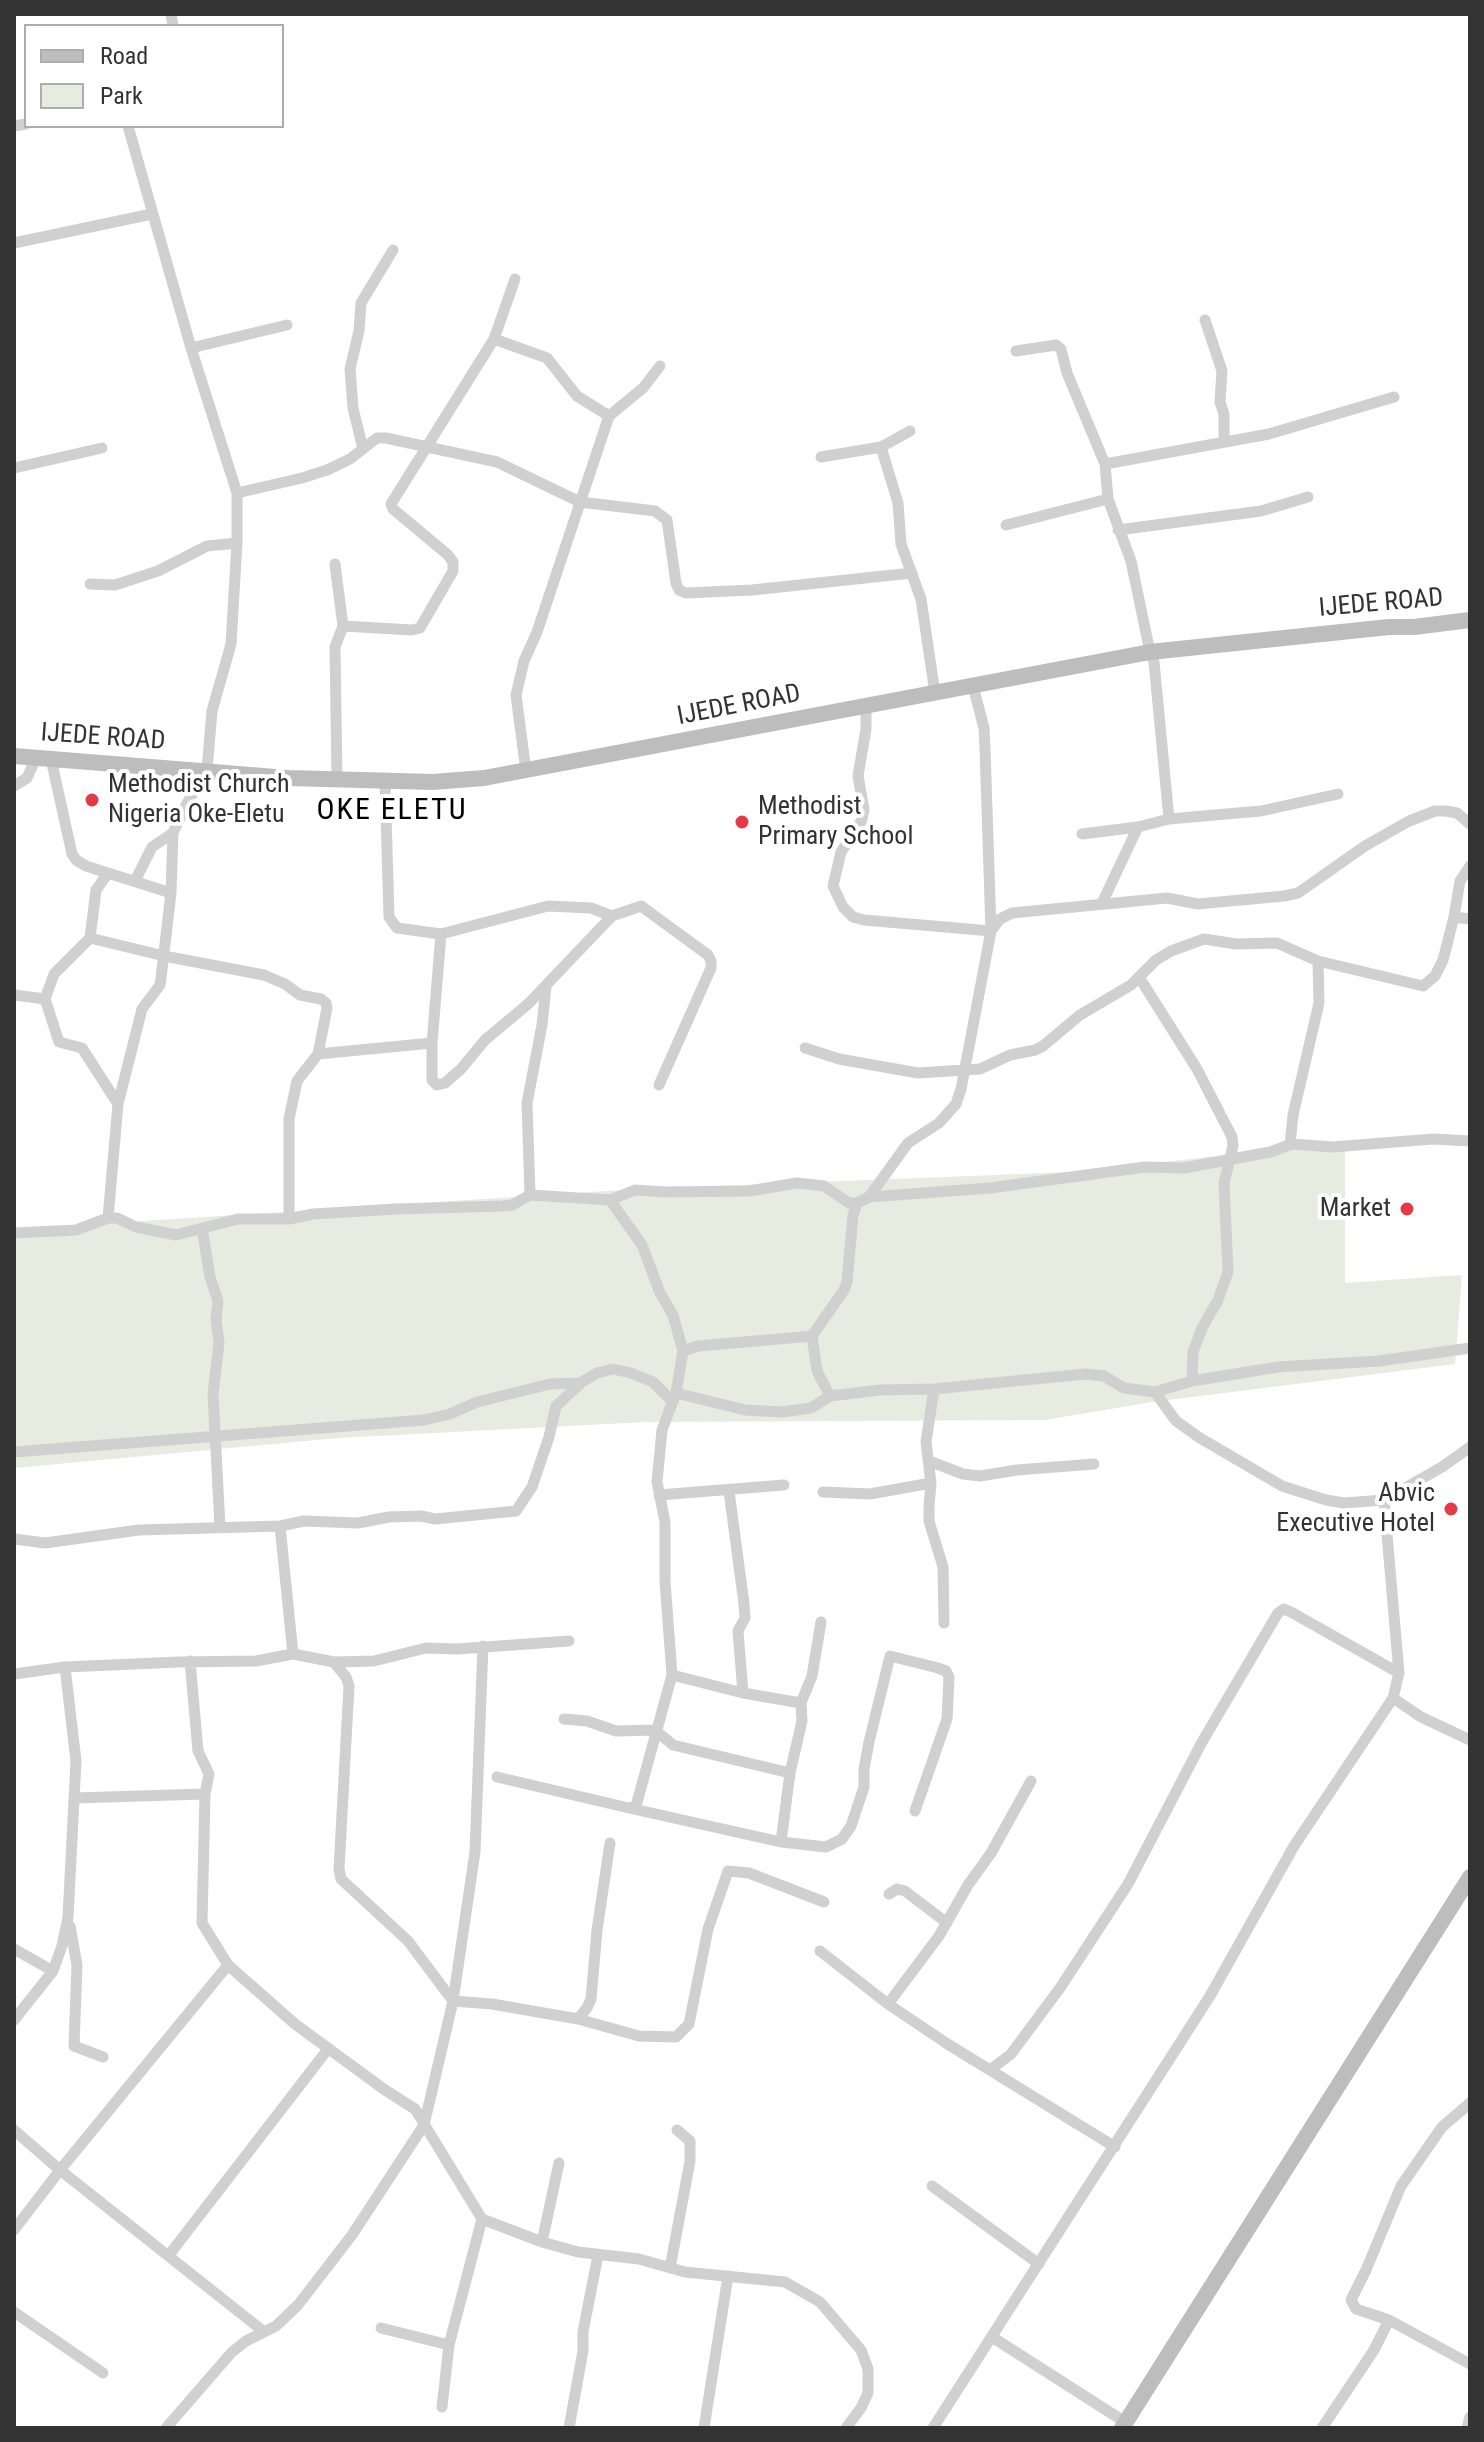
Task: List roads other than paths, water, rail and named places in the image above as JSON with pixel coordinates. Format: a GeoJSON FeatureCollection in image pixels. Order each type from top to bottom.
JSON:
{"type":"FeatureCollection","features":[{"type":"Feature","properties":{"kind":"main road","name":"IJEDE ROAD"},"geometry":{"type":"LineString","coordinates":[[14,756],[337,780],[433,782],[526,771],[1150,652],[1470,620]]}},
{"type":"Feature","properties":{"kind":"main road"},"geometry":{"type":"LineString","coordinates":[[1350,2075],[1470,1877]]}},
{"type":"Feature","properties":{"kind":"main road"},"geometry":{"type":"LineString","coordinates":[[1126,2426],[1470,1893]]}},
{"type":"Feature","properties":{"kind":"street"},"geometry":{"type":"LineString","coordinates":[[108,1218],[118,1104],[142,1009],[160,985],[171,893],[173,833],[207,770],[212,711],[234,627],[237,543],[237,493],[191,348],[129,128]]}},
{"type":"Feature","properties":{"kind":"street"},"geometry":{"type":"LineString","coordinates":[[14,243],[152,214]]}},
{"type":"Feature","properties":{"kind":"street"},"geometry":{"type":"LineString","coordinates":[[363,449],[353,408],[350,369],[361,303],[393,250]]}},
{"type":"Feature","properties":{"kind":"street"},"geometry":{"type":"LineString","coordinates":[[343,626],[420,628],[453,571],[453,562],[448,555],[391,504],[494,339],[515,279]]}},
{"type":"Feature","properties":{"kind":"street"},"geometry":{"type":"LineString","coordinates":[[1205,320],[1222,371],[1220,402],[1224,414],[1224,441]]}},
{"type":"Feature","properties":{"kind":"street"},"geometry":{"type":"LineString","coordinates":[[191,348],[287,325]]}},
{"type":"Feature","properties":{"kind":"street"},"geometry":{"type":"LineString","coordinates":[[494,339],[547,358],[568,387],[609,416]]}},
{"type":"Feature","properties":{"kind":"street"},"geometry":{"type":"LineString","coordinates":[[1016,351],[1056,345],[1061,349],[1067,373],[1105,464],[1108,499],[1135,574],[1154,662],[1169,819]]}},
{"type":"Feature","properties":{"kind":"street"},"geometry":{"type":"LineString","coordinates":[[526,771],[517,712],[518,681],[609,416],[643,388],[660,366]]}},
{"type":"Feature","properties":{"kind":"street"},"geometry":{"type":"LineString","coordinates":[[1105,464],[1281,431],[1394,397]]}},
{"type":"Feature","properties":{"kind":"street"},"geometry":{"type":"LineString","coordinates":[[821,457],[881,447],[910,431]]}},
{"type":"Feature","properties":{"kind":"street"},"geometry":{"type":"LineString","coordinates":[[237,493],[327,470],[350,459],[377,438],[508,466],[542,486],[580,502],[655,511],[667,520],[676,583],[679,590],[686,593],[752,590],[912,573]]}},
{"type":"Feature","properties":{"kind":"street"},"geometry":{"type":"LineString","coordinates":[[881,447],[898,503],[901,544],[921,599],[935,693]]}},
{"type":"Feature","properties":{"kind":"street"},"geometry":{"type":"LineString","coordinates":[[14,468],[102,448]]}},
{"type":"Feature","properties":{"kind":"street"},"geometry":{"type":"LineString","coordinates":[[1118,530],[1261,511],[1308,497]]}},
{"type":"Feature","properties":{"kind":"street"},"geometry":{"type":"LineString","coordinates":[[1006,525],[1108,499]]}},
{"type":"Feature","properties":{"kind":"street"},"geometry":{"type":"LineString","coordinates":[[90,584],[115,585],[158,571],[207,546],[237,543]]}},
{"type":"Feature","properties":{"kind":"street"},"geometry":{"type":"LineString","coordinates":[[335,564],[343,626],[335,647],[337,780]]}},
{"type":"Feature","properties":{"kind":"street"},"geometry":{"type":"LineString","coordinates":[[853,1207],[869,1197],[908,1143],[939,1123],[956,1104],[964,1072],[991,931],[984,728],[973,686]]}},
{"type":"Feature","properties":{"kind":"street"},"geometry":{"type":"LineString","coordinates":[[866,706],[866,729],[858,776],[864,810],[862,820],[841,852],[833,886],[843,907],[853,917],[864,920],[991,931]]}},
{"type":"Feature","properties":{"kind":"street"},"geometry":{"type":"LineString","coordinates":[[14,786],[27,778],[43,758]]}},
{"type":"Feature","properties":{"kind":"street"},"geometry":{"type":"LineString","coordinates":[[43,758],[72,854],[86,866],[171,893]]}},
{"type":"Feature","properties":{"kind":"street"},"geometry":{"type":"LineString","coordinates":[[385,781],[389,917],[397,928],[441,934],[548,906],[591,908],[612,916]]}},
{"type":"Feature","properties":{"kind":"street"},"geometry":{"type":"LineString","coordinates":[[1082,834],[1138,827],[1169,819],[1261,811],[1338,794]]}},
{"type":"Feature","properties":{"kind":"street"},"geometry":{"type":"LineString","coordinates":[[991,931],[1000,919],[1012,913],[1167,898],[1198,904],[1298,893],[1365,846],[1409,821],[1435,811],[1446,811],[1457,813],[1470,824]]}},
{"type":"Feature","properties":{"kind":"street"},"geometry":{"type":"LineString","coordinates":[[1102,903],[1138,827]]}},
{"type":"Feature","properties":{"kind":"street"},"geometry":{"type":"LineString","coordinates":[[135,881],[152,847],[173,833]]}},
{"type":"Feature","properties":{"kind":"street"},"geometry":{"type":"LineString","coordinates":[[805,1048],[839,1059],[918,1073],[980,1069],[1010,1055],[1043,1046],[1080,1015],[1131,985],[1156,960],[1204,939],[1236,944],[1277,943],[1318,961],[1423,986],[1435,976],[1443,960],[1460,881],[1470,866]]}},
{"type":"Feature","properties":{"kind":"street"},"geometry":{"type":"LineString","coordinates":[[108,873],[96,890],[90,938],[54,974],[45,999],[59,1042],[82,1048],[118,1104]]}},
{"type":"Feature","properties":{"kind":"street"},"geometry":{"type":"LineString","coordinates":[[441,934],[432,1043],[432,1080],[437,1085],[445,1083],[461,1069],[485,1040],[546,987],[612,916],[641,906],[708,955],[711,961],[711,968],[659,1085]]}},
{"type":"Feature","properties":{"kind":"street"},"geometry":{"type":"LineString","coordinates":[[1454,917],[1470,919]]}},
{"type":"Feature","properties":{"kind":"street"},"geometry":{"type":"LineString","coordinates":[[90,938],[264,975],[300,995],[321,999],[327,1008],[318,1054],[297,1081],[289,1119],[289,1219]]}},
{"type":"Feature","properties":{"kind":"street"},"geometry":{"type":"LineString","coordinates":[[1290,1145],[1293,1115],[1319,1003],[1318,961]]}},
{"type":"Feature","properties":{"kind":"street"},"geometry":{"type":"LineString","coordinates":[[1139,977],[1197,1069],[1232,1137],[1233,1146],[1224,1183],[1228,1272],[1193,1352],[1192,1381]]}},
{"type":"Feature","properties":{"kind":"street"},"geometry":{"type":"LineString","coordinates":[[530,1195],[527,1103],[546,987]]}},
{"type":"Feature","properties":{"kind":"street"},"geometry":{"type":"LineString","coordinates":[[14,995],[45,999]]}},
{"type":"Feature","properties":{"kind":"street"},"geometry":{"type":"LineString","coordinates":[[318,1054],[432,1043]]}},
{"type":"Feature","properties":{"kind":"street"},"geometry":{"type":"LineString","coordinates":[[869,1197],[990,1188],[1145,1167],[1184,1168],[1229,1161],[1290,1145],[1333,1147],[1433,1139],[1470,1141]]}},
{"type":"Feature","properties":{"kind":"street"},"geometry":{"type":"LineString","coordinates":[[14,1233],[76,1230],[108,1218],[117,1218],[146,1230],[176,1235],[238,1219],[289,1219],[313,1214],[502,1206],[512,1205],[530,1195],[610,1200],[635,1190],[749,1191],[808,1183],[834,1191],[853,1207]]}},
{"type":"Feature","properties":{"kind":"street"},"geometry":{"type":"LineString","coordinates":[[610,1200],[646,1252],[660,1293],[677,1325],[683,1351],[674,1397],[662,1430],[657,1482],[665,1522],[665,1581],[672,1675],[655,1730],[641,1797],[636,1806],[629,1808]]}},
{"type":"Feature","properties":{"kind":"street"},"geometry":{"type":"LineString","coordinates":[[830,1396],[817,1371],[812,1336],[847,1282],[853,1207]]}},
{"type":"Feature","properties":{"kind":"street"},"geometry":{"type":"LineString","coordinates":[[202,1228],[210,1277],[218,1301],[216,1319],[219,1343],[213,1394],[220,1527]]}},
{"type":"Feature","properties":{"kind":"street"},"geometry":{"type":"LineString","coordinates":[[683,1351],[698,1346],[812,1336]]}},
{"type":"Feature","properties":{"kind":"street"},"geometry":{"type":"LineString","coordinates":[[14,1539],[45,1543],[139,1530],[280,1526],[304,1521],[358,1523],[389,1517],[435,1519],[516,1511],[532,1487],[556,1406],[580,1383],[597,1373],[613,1369],[653,1382],[674,1397],[745,1410],[782,1412],[811,1408],[830,1396],[1085,1374],[1104,1376],[1124,1388],[1155,1392],[1192,1381],[1278,1367],[1379,1361],[1470,1348]]}},
{"type":"Feature","properties":{"kind":"street"},"geometry":{"type":"LineString","coordinates":[[14,1452],[424,1420],[450,1414],[477,1402],[550,1384],[580,1383]]}},
{"type":"Feature","properties":{"kind":"street"},"geometry":{"type":"LineString","coordinates":[[934,1389],[926,1442],[931,1483],[929,1521],[943,1567],[944,1623]]}},
{"type":"Feature","properties":{"kind":"street"},"geometry":{"type":"LineString","coordinates":[[1155,1392],[1176,1421],[1200,1438],[1282,1486],[1309,1497],[1344,1503],[1384,1500],[1470,1447]]}},
{"type":"Feature","properties":{"kind":"street"},"geometry":{"type":"LineString","coordinates":[[929,1461],[963,1474],[980,1476],[1094,1464]]}},
{"type":"Feature","properties":{"kind":"street"},"geometry":{"type":"LineString","coordinates":[[823,1492],[870,1494],[931,1483]]}},
{"type":"Feature","properties":{"kind":"street"},"geometry":{"type":"LineString","coordinates":[[659,1495],[784,1485]]}},
{"type":"Feature","properties":{"kind":"street"},"geometry":{"type":"LineString","coordinates":[[729,1491],[745,1618],[738,1631],[743,1693]]}},
{"type":"Feature","properties":{"kind":"street"},"geometry":{"type":"LineString","coordinates":[[933,2428],[1210,1996],[1274,1879],[1393,1698],[1399,1673],[1384,1500]]}},
{"type":"Feature","properties":{"kind":"street"},"geometry":{"type":"LineString","coordinates":[[280,1526],[293,1654]]}},
{"type":"Feature","properties":{"kind":"street"},"geometry":{"type":"LineString","coordinates":[[990,2070],[1011,2054],[1060,1988],[1128,1884],[1202,1742],[1278,1613],[1284,1609],[1291,1612],[1399,1673]]}},
{"type":"Feature","properties":{"kind":"street"},"geometry":{"type":"LineString","coordinates":[[781,1842],[790,1773],[802,1721],[801,1703],[812,1676],[821,1622]]}},
{"type":"Feature","properties":{"kind":"street"},"geometry":{"type":"LineString","coordinates":[[14,1674],[65,1667],[256,1661],[293,1654],[334,1662],[374,1661],[426,1648],[569,1641]]}},
{"type":"Feature","properties":{"kind":"street"},"geometry":{"type":"LineString","coordinates":[[166,2428],[232,2352],[276,2326],[315,2284],[352,2235],[424,2125],[453,2001],[475,1852],[483,1646]]}},
{"type":"Feature","properties":{"kind":"street"},"geometry":{"type":"LineString","coordinates":[[497,1777],[781,1842],[826,1847],[842,1839],[851,1826],[864,1787],[869,1742],[890,1656],[938,1668],[946,1671],[949,1677],[947,1719],[915,1811]]}},
{"type":"Feature","properties":{"kind":"street"},"geometry":{"type":"LineString","coordinates":[[190,1661],[198,1751],[209,1774],[205,1794],[202,1923],[228,1965],[328,2049],[385,2090],[408,2102],[482,2219],[542,2242],[598,2255],[639,2259],[685,2272],[785,2282],[828,2310],[861,2350],[868,2369],[869,2384],[861,2408],[846,2428]]}},
{"type":"Feature","properties":{"kind":"street"},"geometry":{"type":"LineString","coordinates":[[334,1662],[349,1686],[339,1869],[341,1879],[408,1941],[453,2001],[492,2004],[578,2019],[639,2036],[676,2037],[689,2024],[708,1929],[728,1871],[749,1873],[824,1902]]}},
{"type":"Feature","properties":{"kind":"street"},"geometry":{"type":"LineString","coordinates":[[14,2020],[53,1971],[68,1917],[76,1761],[65,1667]]}},
{"type":"Feature","properties":{"kind":"street"},"geometry":{"type":"LineString","coordinates":[[672,1675],[743,1693],[801,1703]]}},
{"type":"Feature","properties":{"kind":"street"},"geometry":{"type":"LineString","coordinates":[[1393,1698],[1421,1717],[1470,1740]]}},
{"type":"Feature","properties":{"kind":"street"},"geometry":{"type":"LineString","coordinates":[[564,1719],[587,1721],[616,1731],[655,1730],[673,1745],[790,1773]]}},
{"type":"Feature","properties":{"kind":"street"},"geometry":{"type":"LineString","coordinates":[[888,2004],[947,1923],[1031,1781]]}},
{"type":"Feature","properties":{"kind":"street"},"geometry":{"type":"LineString","coordinates":[[74,1798],[205,1794]]}},
{"type":"Feature","properties":{"kind":"street"},"geometry":{"type":"LineString","coordinates":[[578,2019],[591,1999],[610,1843]]}},
{"type":"Feature","properties":{"kind":"street"},"geometry":{"type":"LineString","coordinates":[[889,1894],[897,1889],[905,1891],[947,1923]]}},
{"type":"Feature","properties":{"kind":"street"},"geometry":{"type":"LineString","coordinates":[[68,1917],[77,1965],[74,2046],[103,2057]]}},
{"type":"Feature","properties":{"kind":"street"},"geometry":{"type":"LineString","coordinates":[[14,1949],[53,1971]]}},
{"type":"Feature","properties":{"kind":"street"},"geometry":{"type":"LineString","coordinates":[[820,1951],[888,2004],[1115,2147]]}},
{"type":"Feature","properties":{"kind":"street"},"geometry":{"type":"LineString","coordinates":[[14,2230],[228,1965]]}},
{"type":"Feature","properties":{"kind":"street"},"geometry":{"type":"LineString","coordinates":[[169,2255],[328,2049]]}},
{"type":"Feature","properties":{"kind":"street"},"geometry":{"type":"LineString","coordinates":[[1470,2103],[1442,2127],[1401,2186],[1351,2300],[1356,2309],[1389,2320],[1470,2363]]}},
{"type":"Feature","properties":{"kind":"street"},"geometry":{"type":"LineString","coordinates":[[14,2130],[263,2331]]}},
{"type":"Feature","properties":{"kind":"street"},"geometry":{"type":"LineString","coordinates":[[670,2268],[690,2161],[690,2141],[677,2130]]}},
{"type":"Feature","properties":{"kind":"street"},"geometry":{"type":"LineString","coordinates":[[542,2242],[559,2163]]}},
{"type":"Feature","properties":{"kind":"street"},"geometry":{"type":"LineString","coordinates":[[932,2186],[1039,2264]]}},
{"type":"Feature","properties":{"kind":"street"},"geometry":{"type":"LineString","coordinates":[[442,2407],[449,2345],[482,2219]]}},
{"type":"Feature","properties":{"kind":"street"},"geometry":{"type":"LineString","coordinates":[[569,2428],[598,2255]]}},
{"type":"Feature","properties":{"kind":"street"},"geometry":{"type":"LineString","coordinates":[[704,2428],[728,2276]]}},
{"type":"Feature","properties":{"kind":"street"},"geometry":{"type":"LineString","coordinates":[[14,2312],[103,2373]]}},
{"type":"Feature","properties":{"kind":"street"},"geometry":{"type":"LineString","coordinates":[[1322,2428],[1374,2350],[1389,2320]]}},
{"type":"Feature","properties":{"kind":"street"},"geometry":{"type":"LineString","coordinates":[[381,2328],[449,2345]]}},
{"type":"Feature","properties":{"kind":"street"},"geometry":{"type":"LineString","coordinates":[[992,2337],[1126,2426]]}},
{"type":"Feature","properties":{"kind":"street"},"geometry":{"type":"LineString","coordinates":[[1467,2428],[1470,2417]]}},
{"type":"Feature","properties":{"kind":"place","name":"Methodist Church Nigeria Oke-Eletu"},"geometry":{"type":"Point","coordinates":[92,800]}},
{"type":"Feature","properties":{"kind":"place","name":"Methodist Primary School"},"geometry":{"type":"Point","coordinates":[742,822]}},
{"type":"Feature","properties":{"kind":"place","name":"Market"},"geometry":{"type":"Point","coordinates":[1407,1209]}},
{"type":"Feature","properties":{"kind":"place","name":"Abvic Executive Hotel"},"geometry":{"type":"Point","coordinates":[1451,1509]}},
{"type":"Feature","properties":{"kind":"district","name":"OKE ELETU"},"geometry":{"type":"Point","coordinates":[392,811]}}]}
